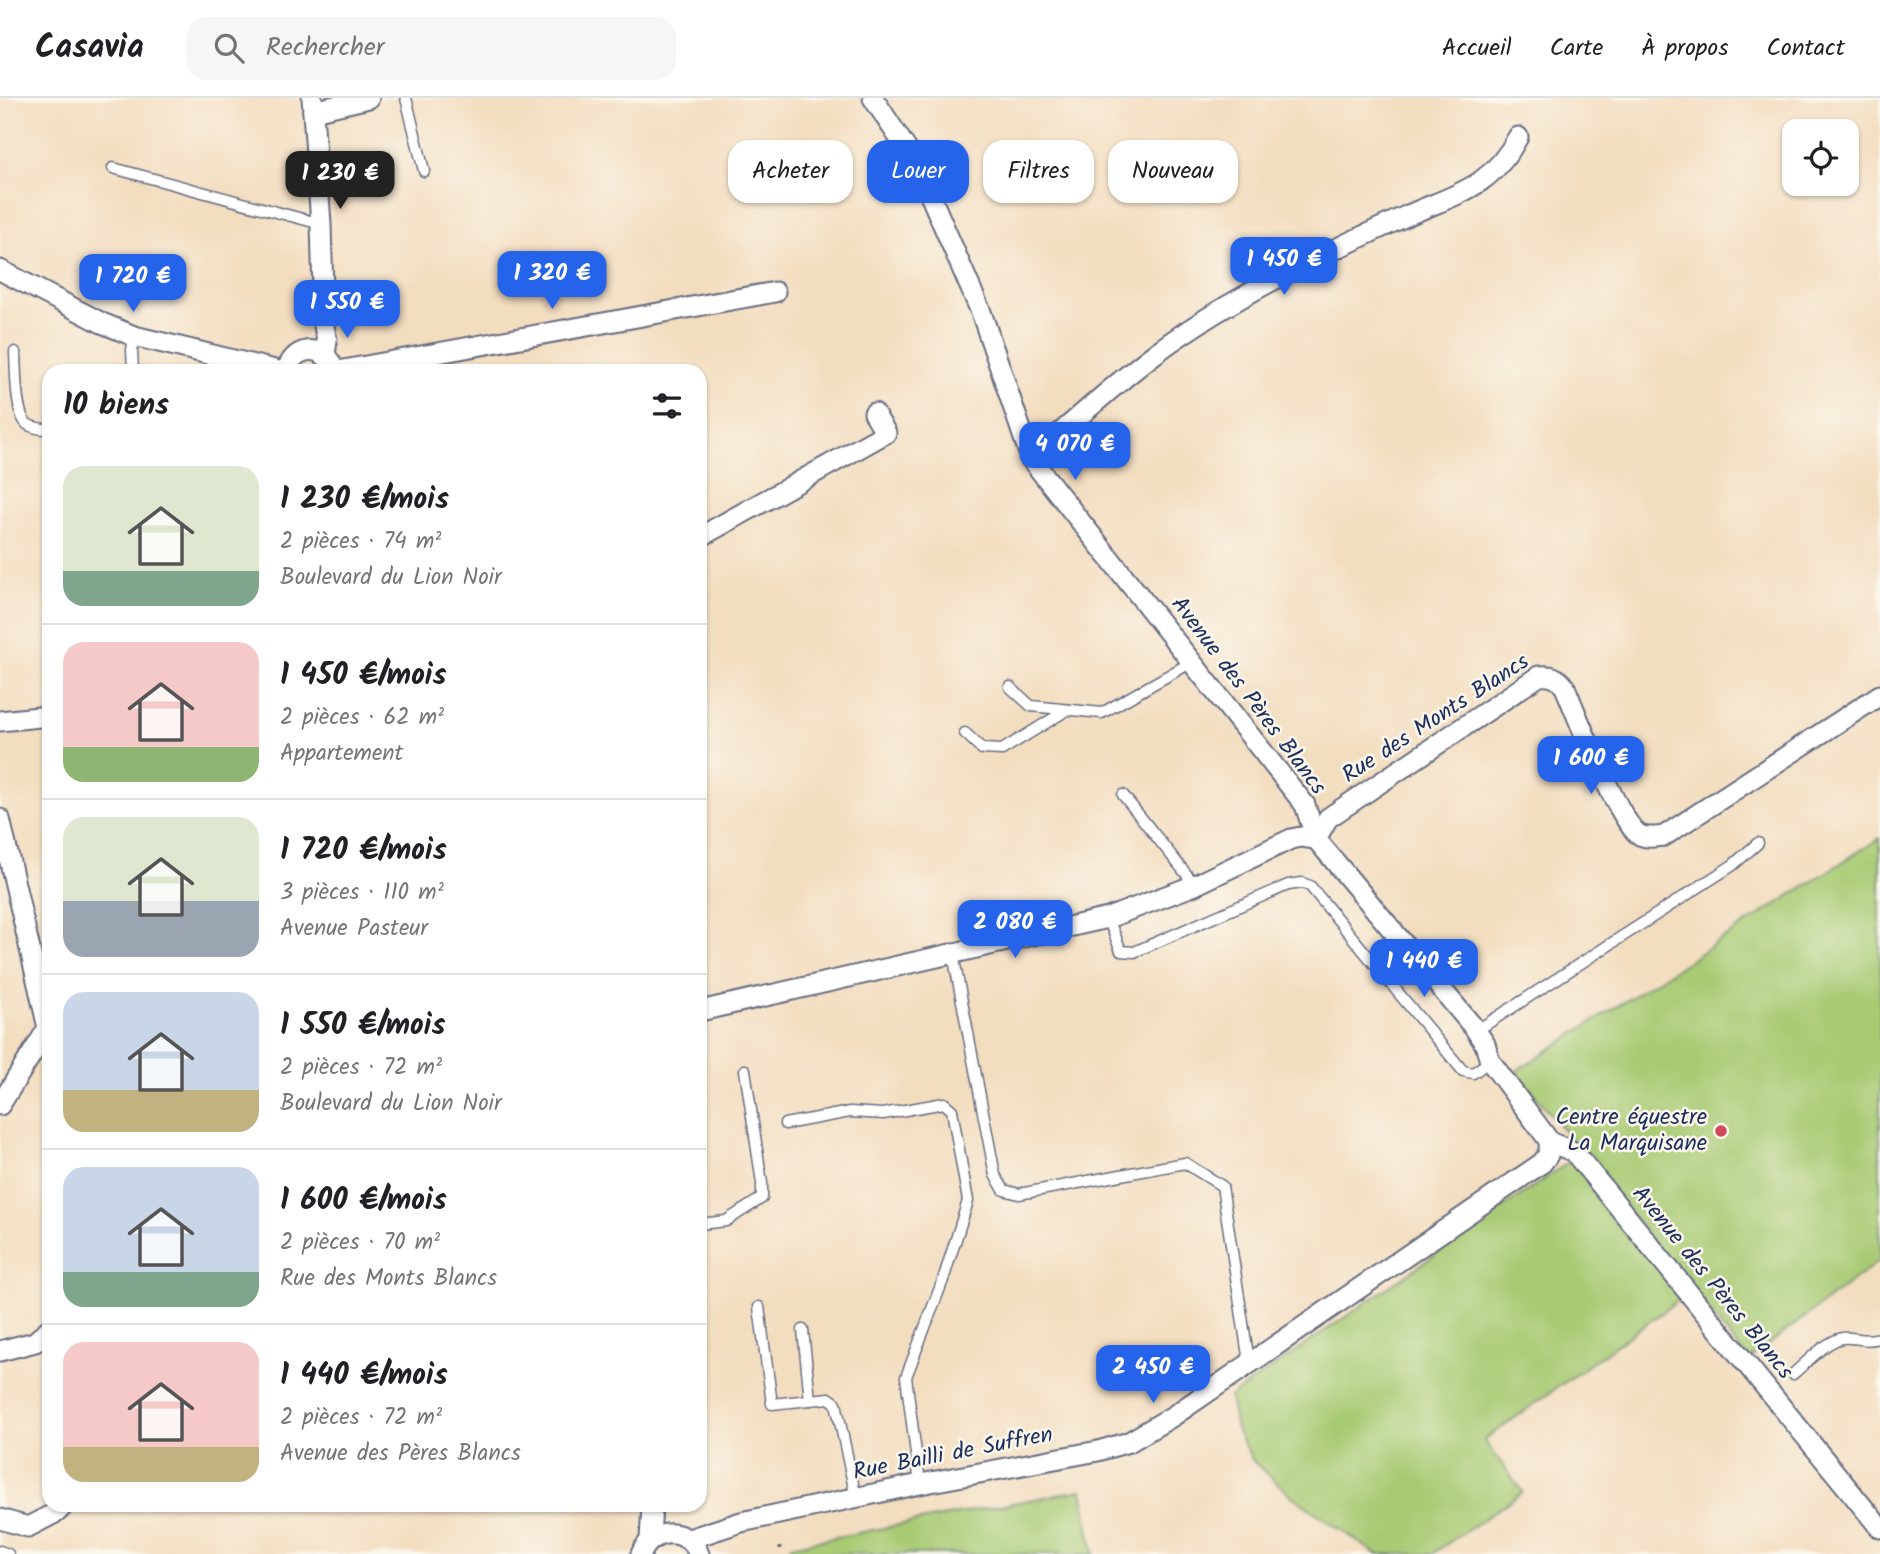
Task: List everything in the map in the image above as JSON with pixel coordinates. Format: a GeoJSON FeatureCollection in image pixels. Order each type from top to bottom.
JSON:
{"type":"FeatureCollection","features":[{"type":"Feature","properties":{"kind":"street"},"geometry":{"type":"LineString","coordinates":[[332,364],[324,326],[313,105],[369,98]]}},
{"type":"Feature","properties":{"kind":"street","name":"Avenue des Pères Blancs"},"geometry":{"type":"LineString","coordinates":[[873,98],[917,165],[981,312],[1031,459],[1305,805],[1316,839],[1475,1029],[1485,1044],[1490,1062],[1550,1142],[1574,1153],[1880,1528]]}},
{"type":"Feature","properties":{"kind":"street"},"geometry":{"type":"LineString","coordinates":[[1031,459],[1157,352],[1256,288],[1406,216],[1470,189],[1493,174],[1508,158],[1518,137]]}},
{"type":"Feature","properties":{"kind":"street"},"geometry":{"type":"LineString","coordinates":[[0,270],[134,337],[249,364]]}},
{"type":"Feature","properties":{"kind":"street"},"geometry":{"type":"LineString","coordinates":[[344,364],[775,292]]}},
{"type":"Feature","properties":{"kind":"street"},"geometry":{"type":"LineString","coordinates":[[289,364],[291,359],[303,351],[324,326]]}},
{"type":"Feature","properties":{"kind":"street"},"geometry":{"type":"LineString","coordinates":[[303,351],[318,351],[330,364]]}},
{"type":"Feature","properties":{"kind":"street"},"geometry":{"type":"LineString","coordinates":[[707,533],[886,433],[874,413]]}},
{"type":"Feature","properties":{"kind":"street","name":"Rue des Monts Blancs"},"geometry":{"type":"LineString","coordinates":[[1316,839],[1328,818],[1539,676],[1549,675],[1559,679],[1565,687],[1629,824],[1639,835],[1651,838],[1675,829],[1880,695]]}},
{"type":"Feature","properties":{"kind":"street"},"geometry":{"type":"LineString","coordinates":[[1,717],[42,716]]}},
{"type":"Feature","properties":{"kind":"street"},"geometry":{"type":"LineString","coordinates":[[0,819],[42,1002]]}},
{"type":"Feature","properties":{"kind":"street"},"geometry":{"type":"LineString","coordinates":[[707,1009],[1108,918],[1195,885],[1291,839],[1316,839]]}},
{"type":"Feature","properties":{"kind":"street"},"geometry":{"type":"LineString","coordinates":[[0,1105],[42,1038]]}},
{"type":"Feature","properties":{"kind":"street","name":"Rue Bailli de Suffren"},"geometry":{"type":"LineString","coordinates":[[642,1549],[661,1534],[687,1542],[741,1522],[920,1484],[1098,1451],[1129,1442],[1173,1416],[1542,1163],[1548,1155],[1550,1142]]}},
{"type":"Feature","properties":{"kind":"street"},"geometry":{"type":"LineString","coordinates":[[0,1351],[35,1342],[42,1336]]}},
{"type":"Feature","properties":{"kind":"street"},"geometry":{"type":"LineString","coordinates":[[0,1519],[28,1527],[57,1512]]}},
{"type":"Feature","properties":{"kind":"street"},"geometry":{"type":"LineString","coordinates":[[642,1549],[651,1512]]}},
{"type":"Feature","properties":{"kind":"street"},"geometry":{"type":"LineString","coordinates":[[657,1512],[687,1542]]}},
{"type":"Feature","properties":{"kind":"lane"},"geometry":{"type":"LineString","coordinates":[[407,98],[424,171]]}},
{"type":"Feature","properties":{"kind":"lane"},"geometry":{"type":"LineString","coordinates":[[113,168],[321,224]]}},
{"type":"Feature","properties":{"kind":"lane"},"geometry":{"type":"LineString","coordinates":[[133,364],[134,337]]}},
{"type":"Feature","properties":{"kind":"lane"},"geometry":{"type":"LineString","coordinates":[[15,352],[20,411],[27,424],[42,429]]}},
{"type":"Feature","properties":{"kind":"lane"},"geometry":{"type":"LineString","coordinates":[[1010,687],[1031,706],[1102,713],[1192,662]]}},
{"type":"Feature","properties":{"kind":"lane"},"geometry":{"type":"LineString","coordinates":[[965,733],[982,749],[1002,750],[1068,710]]}},
{"type":"Feature","properties":{"kind":"lane"},"geometry":{"type":"LineString","coordinates":[[1123,795],[1195,885]]}},
{"type":"Feature","properties":{"kind":"lane"},"geometry":{"type":"LineString","coordinates":[[1475,1029],[1733,865],[1758,843]]}},
{"type":"Feature","properties":{"kind":"lane"},"geometry":{"type":"LineString","coordinates":[[1108,918],[1121,951],[1134,952],[1288,885],[1302,883],[1310,886],[1463,1071],[1474,1073],[1490,1062]]}},
{"type":"Feature","properties":{"kind":"lane"},"geometry":{"type":"LineString","coordinates":[[953,954],[995,1175],[1004,1190],[1019,1195],[1185,1163],[1222,1186],[1249,1362]]}},
{"type":"Feature","properties":{"kind":"lane"},"geometry":{"type":"LineString","coordinates":[[707,1223],[726,1221],[762,1198],[745,1070]]}},
{"type":"Feature","properties":{"kind":"lane"},"geometry":{"type":"LineString","coordinates":[[785,1124],[850,1112],[883,1114],[944,1103],[953,1110],[968,1201],[943,1280],[906,1377],[920,1484]]}},
{"type":"Feature","properties":{"kind":"lane"},"geometry":{"type":"LineString","coordinates":[[759,1307],[772,1404],[829,1398],[836,1404],[856,1498]]}},
{"type":"Feature","properties":{"kind":"lane"},"geometry":{"type":"LineString","coordinates":[[803,1330],[810,1400]]}},
{"type":"Feature","properties":{"kind":"lane"},"geometry":{"type":"LineString","coordinates":[[1793,1374],[1830,1344],[1843,1338],[1866,1342],[1880,1338]]}},
{"type":"Feature","properties":{"kind":"lane"},"geometry":{"type":"LineString","coordinates":[[0,1551],[8,1554]]}},
{"type":"Feature","properties":{"kind":"path"},"geometry":{"type":"LineString","coordinates":[[780,1547],[781,1554]]}},
{"type":"Feature","properties":{"kind":"green space","name":"Centre équestre La Marquisane"},"geometry":{"type":"Polygon","coordinates":[[[1880,838],[1880,1260],[1748,1360],[1516,1071],[1880,838]]]}},
{"type":"Feature","properties":{"kind":"green space"},"geometry":{"type":"Polygon","coordinates":[[[1573,1159],[1686,1295],[1484,1440],[1523,1492],[1432,1554],[1376,1554],[1293,1497],[1253,1461],[1236,1430],[1230,1397],[1573,1159]]]}},
{"type":"Feature","properties":{"kind":"green space"},"geometry":{"type":"Polygon","coordinates":[[[1082,1490],[1094,1554],[791,1554],[790,1546],[1082,1490]]]}},
{"type":"Feature","properties":{"kind":"place","name":"Centre équestre La Marquisane"},"geometry":{"type":"Point","coordinates":[1721,1131]}}]}
